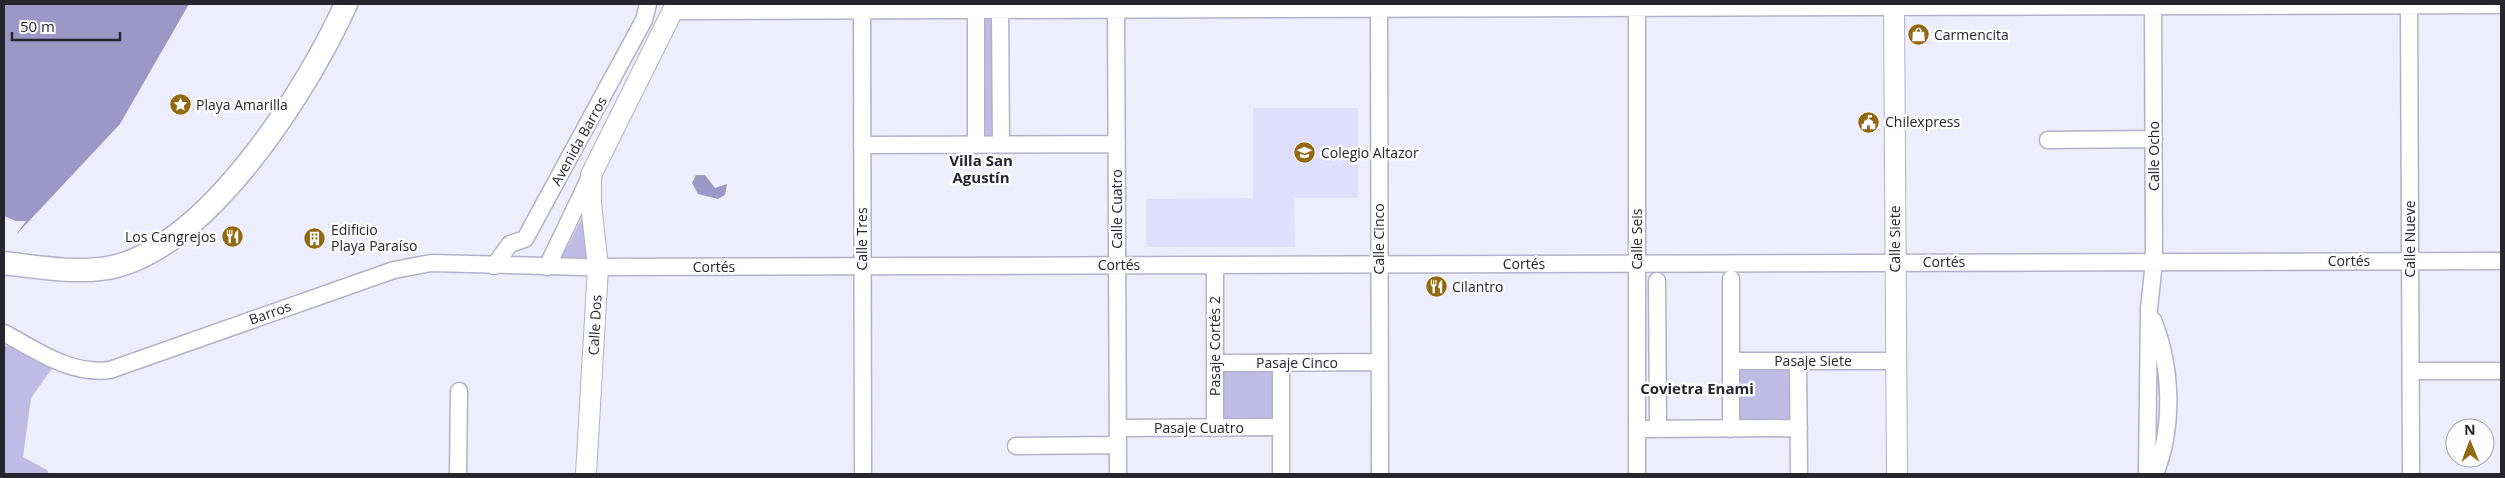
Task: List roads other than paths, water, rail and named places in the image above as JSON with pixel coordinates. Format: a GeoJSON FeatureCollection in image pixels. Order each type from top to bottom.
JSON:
{"type":"FeatureCollection","features":[{"type":"Feature","properties":{"kind":"main road"},"geometry":{"type":"LineString","coordinates":[[4,263],[71,269],[115,266],[147,254],[177,234],[207,208],[268,137],[312,69],[346,4]]}},
{"type":"Feature","properties":{"kind":"street","name":"Avenida Barros"},"geometry":{"type":"LineString","coordinates":[[494,266],[510,244],[525,239],[644,20],[648,4]]}},
{"type":"Feature","properties":{"kind":"street","name":"Calle Siete"},"geometry":{"type":"LineString","coordinates":[[1894,5],[1897,474]]}},
{"type":"Feature","properties":{"kind":"street","name":"Calle Ocho"},"geometry":{"type":"LineString","coordinates":[[2147,474],[2148,308],[2154,262],[2153,5]]}},
{"type":"Feature","properties":{"kind":"street","name":"Calle Nueve"},"geometry":{"type":"LineString","coordinates":[[2410,5],[2411,474]]}},
{"type":"Feature","properties":{"kind":"street"},"geometry":{"type":"LineString","coordinates":[[675,7],[862,7],[1000,10],[1116,7],[1378,6],[2501,5]]}},
{"type":"Feature","properties":{"kind":"street","name":"Calle Cinco"},"geometry":{"type":"LineString","coordinates":[[1378,6],[1380,474]]}},
{"type":"Feature","properties":{"kind":"street","name":"Calle Seis"},"geometry":{"type":"LineString","coordinates":[[1637,6],[1637,474]]}},
{"type":"Feature","properties":{"kind":"street","name":"Avenida Barros"},"geometry":{"type":"LineString","coordinates":[[547,267],[675,7]]}},
{"type":"Feature","properties":{"kind":"street","name":"Calle Tres"},"geometry":{"type":"LineString","coordinates":[[862,7],[863,474]]}},
{"type":"Feature","properties":{"kind":"street","name":"Calle Cuatro"},"geometry":{"type":"LineString","coordinates":[[1116,7],[1118,474]]}},
{"type":"Feature","properties":{"kind":"street"},"geometry":{"type":"LineString","coordinates":[[976,10],[976,145]]}},
{"type":"Feature","properties":{"kind":"street"},"geometry":{"type":"LineString","coordinates":[[1000,10],[1001,144]]}},
{"type":"Feature","properties":{"kind":"street"},"geometry":{"type":"LineString","coordinates":[[2048,140],[2154,140]]}},
{"type":"Feature","properties":{"kind":"street"},"geometry":{"type":"LineString","coordinates":[[862,145],[1117,144]]}},
{"type":"Feature","properties":{"kind":"street","name":"Calle Dos"},"geometry":{"type":"LineString","coordinates":[[586,474],[598,267],[591,204],[591,175]]}},
{"type":"Feature","properties":{"kind":"street","name":"Cortés"},"geometry":{"type":"LineString","coordinates":[[547,267],[2501,261]]}},
{"type":"Feature","properties":{"kind":"street","name":"Barros"},"geometry":{"type":"LineString","coordinates":[[4,333],[67,366],[92,372],[110,370],[414,264],[432,262],[547,267]]}},
{"type":"Feature","properties":{"kind":"street","name":"Pasaje Cortés 2"},"geometry":{"type":"LineString","coordinates":[[1215,265],[1215,428]]}},
{"type":"Feature","properties":{"kind":"street"},"geometry":{"type":"LineString","coordinates":[[1730,279],[1731,429]]}},
{"type":"Feature","properties":{"kind":"street","name":"Calle Seis"},"geometry":{"type":"LineString","coordinates":[[1657,281],[1658,429]]}},
{"type":"Feature","properties":{"kind":"street","name":"Calle Ocho"},"geometry":{"type":"LineString","coordinates":[[2148,308],[2160,341],[2167,390],[2166,436],[2155,474]]}},
{"type":"Feature","properties":{"kind":"street","name":"Pasaje Siete"},"geometry":{"type":"LineString","coordinates":[[1731,361],[1895,361]]}},
{"type":"Feature","properties":{"kind":"street"},"geometry":{"type":"LineString","coordinates":[[1798,361],[1799,474]]}},
{"type":"Feature","properties":{"kind":"street","name":"Pasaje Cinco"},"geometry":{"type":"LineString","coordinates":[[1215,363],[1380,362]]}},
{"type":"Feature","properties":{"kind":"street"},"geometry":{"type":"LineString","coordinates":[[1281,363],[1281,474]]}},
{"type":"Feature","properties":{"kind":"street"},"geometry":{"type":"LineString","coordinates":[[2411,371],[2501,371]]}},
{"type":"Feature","properties":{"kind":"street"},"geometry":{"type":"LineString","coordinates":[[458,474],[459,391]]}},
{"type":"Feature","properties":{"kind":"street","name":"Pasaje Cuatro"},"geometry":{"type":"LineString","coordinates":[[1118,428],[1281,427]]}},
{"type":"Feature","properties":{"kind":"street"},"geometry":{"type":"LineString","coordinates":[[1637,429],[1798,428]]}},
{"type":"Feature","properties":{"kind":"street"},"geometry":{"type":"LineString","coordinates":[[1016,446],[1118,445]]}},
{"type":"Feature","properties":{"kind":"place","name":"Carmencita"},"geometry":{"type":"Point","coordinates":[1918,35]}},
{"type":"Feature","properties":{"kind":"place","name":"Playa Amarilla"},"geometry":{"type":"Point","coordinates":[180,105]}},
{"type":"Feature","properties":{"kind":"place","name":"Chilexpress"},"geometry":{"type":"Point","coordinates":[1869,122]}},
{"type":"Feature","properties":{"kind":"place","name":"Colegio Altazor"},"geometry":{"type":"Point","coordinates":[1305,153]}},
{"type":"Feature","properties":{"kind":"place","name":"Los Cangrejos"},"geometry":{"type":"Point","coordinates":[232,237]}},
{"type":"Feature","properties":{"kind":"place","name":"Edificio Playa Paraíso"},"geometry":{"type":"Point","coordinates":[315,238]}},
{"type":"Feature","properties":{"kind":"place","name":"Cilantro"},"geometry":{"type":"Point","coordinates":[1436,287]}},
{"type":"Feature","properties":{"kind":"district","name":"Villa San Agustín"},"geometry":{"type":"Point","coordinates":[981,170]}},
{"type":"Feature","properties":{"kind":"district","name":"Covietra Enami"},"geometry":{"type":"Point","coordinates":[1697,389]}}]}
